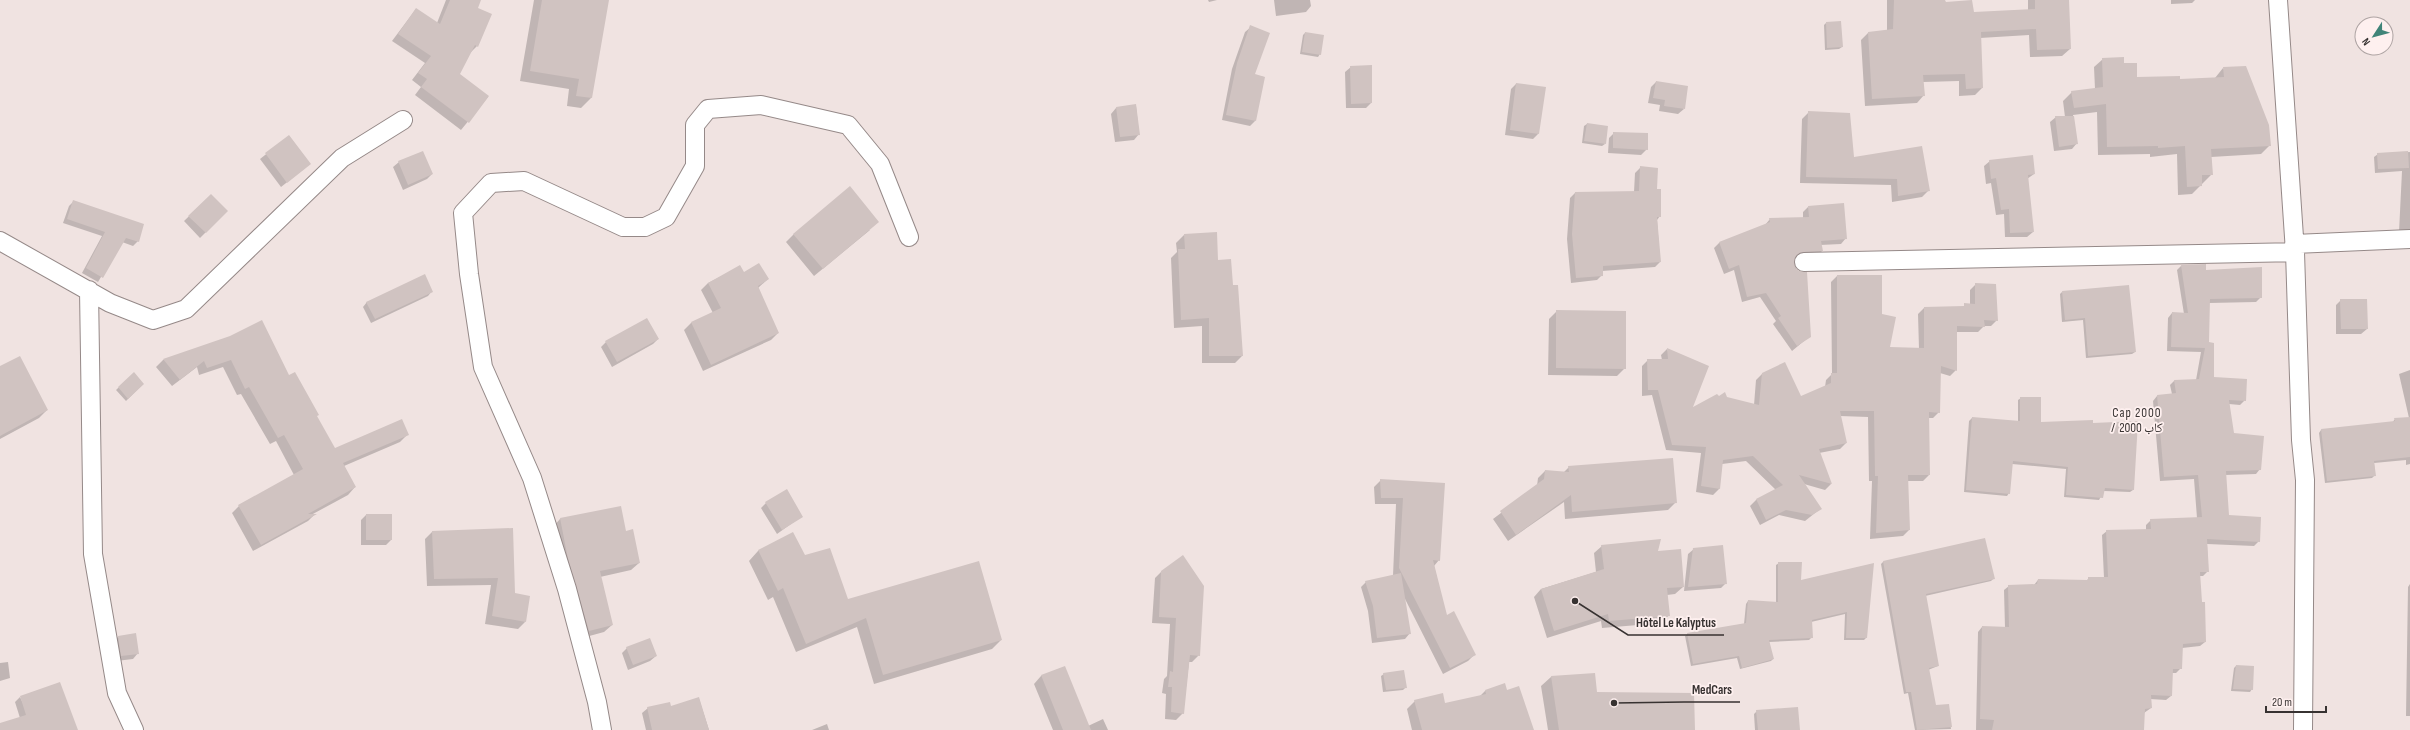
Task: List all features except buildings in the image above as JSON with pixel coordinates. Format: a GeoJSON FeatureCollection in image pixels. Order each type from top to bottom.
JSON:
{"type":"FeatureCollection","features":[{"type":"Feature","properties":{"kind":"street"},"geometry":{"type":"LineString","coordinates":[[2278,0],[2294,248],[2301,440],[2305,480],[2303,730]]}},
{"type":"Feature","properties":{"kind":"street"},"geometry":{"type":"LineString","coordinates":[[602,730],[597,702],[567,589],[532,478],[483,367],[469,274],[463,213],[491,183],[524,181],[623,227],[645,227],[666,217],[695,166],[695,125],[708,109],[761,106],[848,125],[880,164],[910,237]]}},
{"type":"Feature","properties":{"kind":"street"},"geometry":{"type":"LineString","coordinates":[[0,241],[110,303],[153,320],[186,308],[342,158],[402,120]]}},
{"type":"Feature","properties":{"kind":"street"},"geometry":{"type":"LineString","coordinates":[[1804,262],[2294,248],[2410,239]]}},
{"type":"Feature","properties":{"kind":"street"},"geometry":{"type":"LineString","coordinates":[[89,290],[93,554],[117,693],[134,730]]}},
{"type":"Feature","properties":{"kind":"place","name":"Hôtel Le Kalyptus"},"geometry":{"type":"Point","coordinates":[1575,601]}},
{"type":"Feature","properties":{"kind":"place","name":"MedCars"},"geometry":{"type":"Point","coordinates":[1614,703]}},
{"type":"Feature","properties":{"kind":"district","name":"Cap 2000 / كاب 2000"},"geometry":{"type":"Point","coordinates":[2137,420]}}]}
